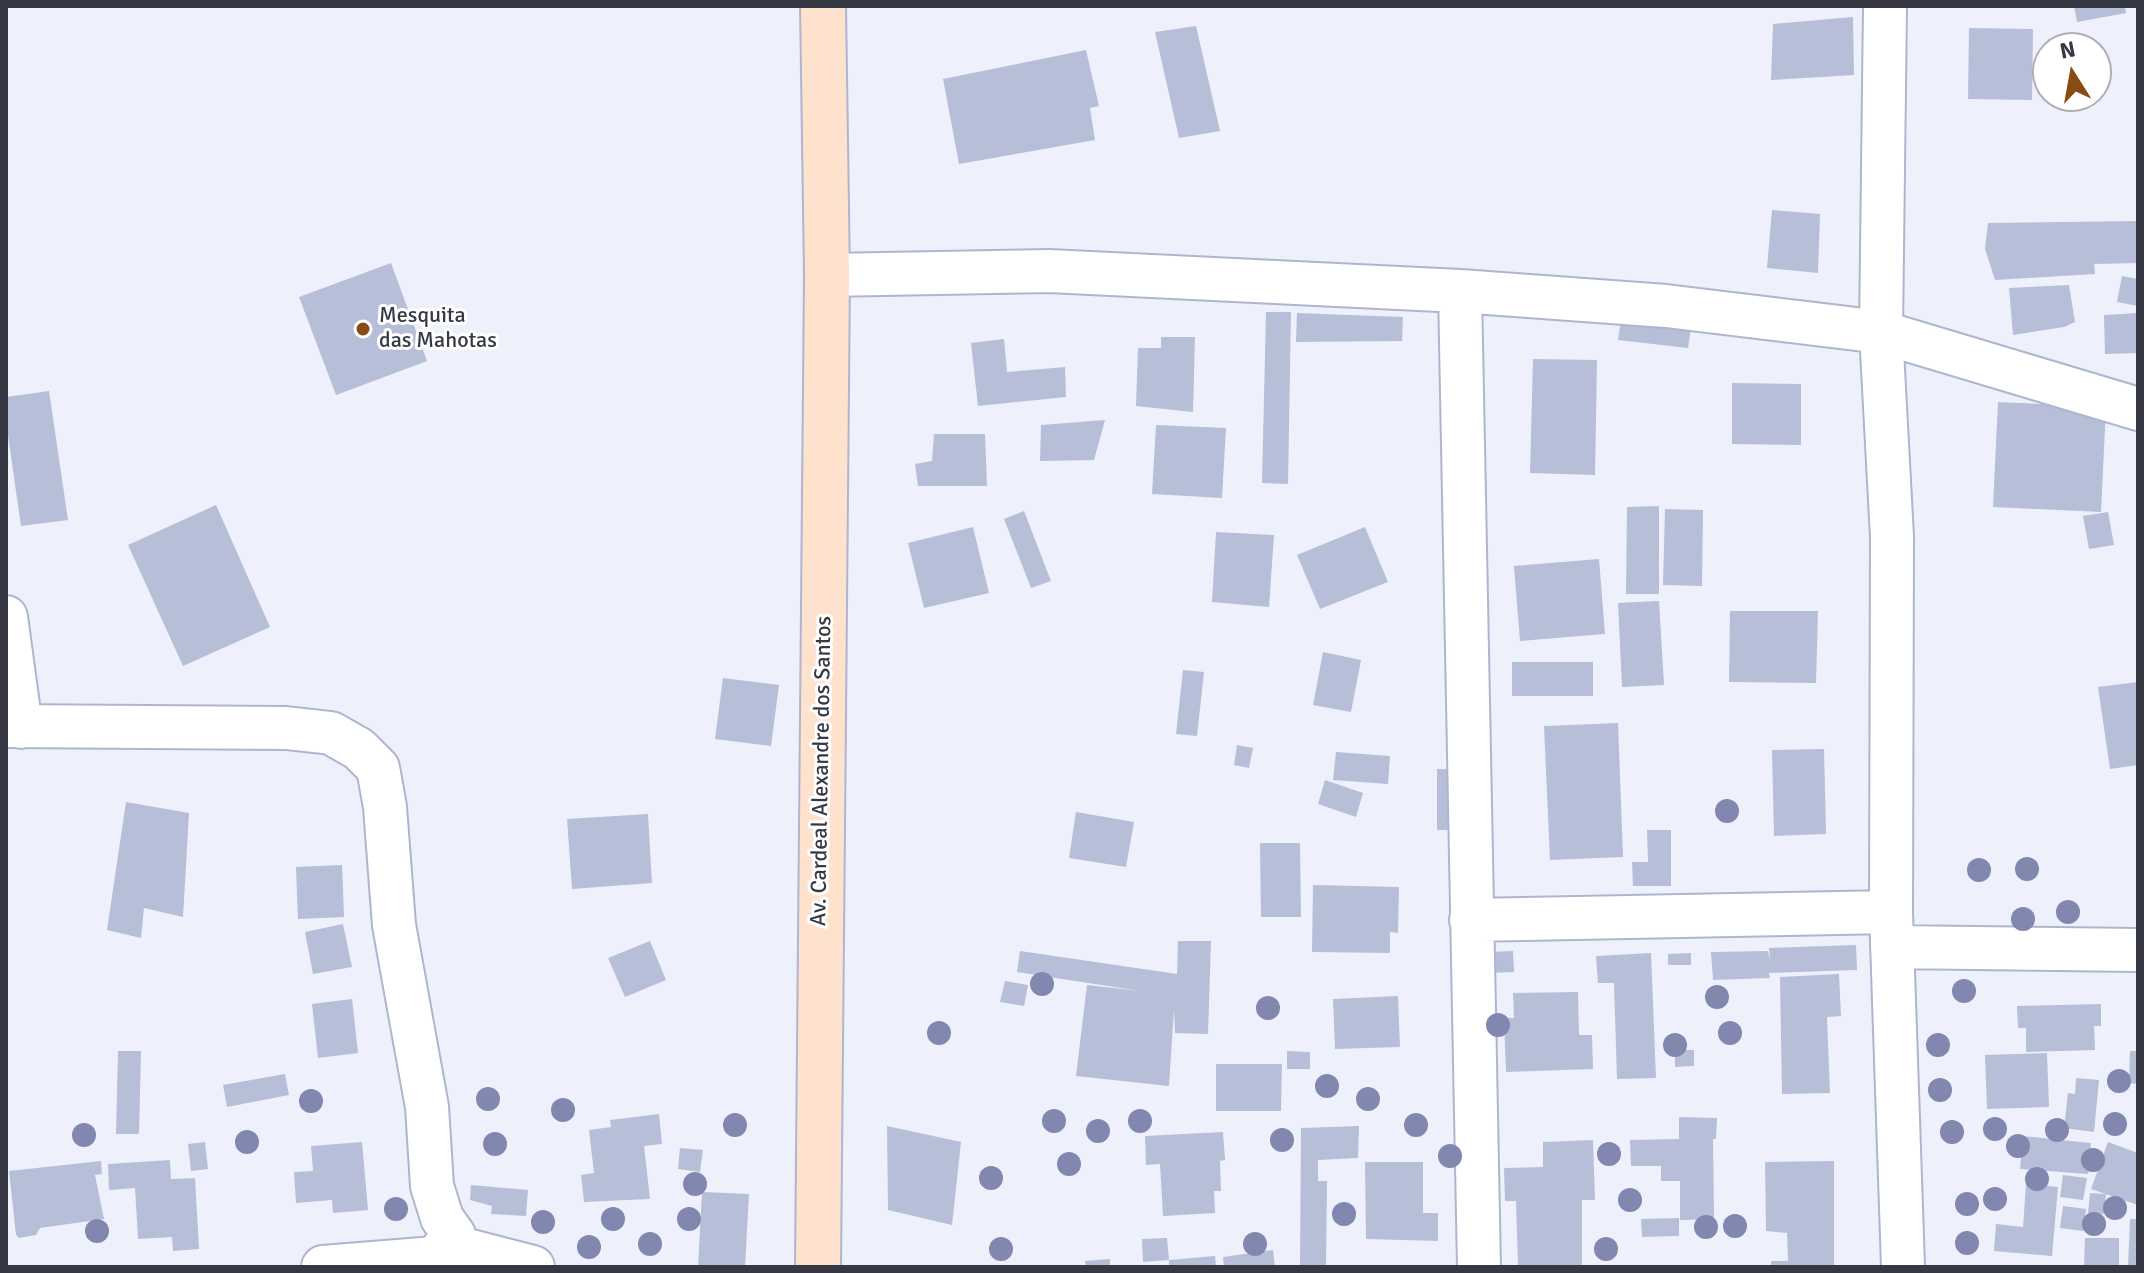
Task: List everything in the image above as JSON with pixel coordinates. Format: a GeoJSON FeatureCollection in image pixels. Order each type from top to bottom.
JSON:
{"type":"FeatureCollection","features":[{"type":"Feature","properties":{"kind":"street","name":"Av. Cardeal Alexandre dos Santos"},"geometry":{"type":"LineString","coordinates":[[818,1267],[827,275],[823,6]]}},
{"type":"Feature","properties":{"kind":"street"},"geometry":{"type":"LineString","coordinates":[[1885,6],[1881,332],[1892,537],[1892,930],[1903,1267]]}},
{"type":"Feature","properties":{"kind":"street"},"geometry":{"type":"LineString","coordinates":[[827,275],[1049,271],[1460,291],[1666,306],[1881,332],[2138,409]]}},
{"type":"Feature","properties":{"kind":"street"},"geometry":{"type":"LineString","coordinates":[[1460,291],[1479,1267]]}},
{"type":"Feature","properties":{"kind":"street"},"geometry":{"type":"LineString","coordinates":[[6,617],[14,727],[331,733],[359,749],[378,768],[385,807],[394,925],[427,1107],[432,1186],[442,1218],[454,1235],[432,1263]]}},
{"type":"Feature","properties":{"kind":"street"},"geometry":{"type":"LineString","coordinates":[[1471,920],[1892,930],[2138,950]]}},
{"type":"Feature","properties":{"kind":"street"},"geometry":{"type":"LineString","coordinates":[[324,1267],[432,1263],[471,1251],[533,1267]]}},
{"type":"Feature","properties":{"kind":"building"},"geometry":{"type":"Polygon","coordinates":[[[2074,6],[2125,6],[2126,13],[2077,22],[2074,6]]]}},
{"type":"Feature","properties":{"kind":"building"},"geometry":{"type":"Polygon","coordinates":[[[1853,17],[1854,75],[1771,80],[1773,24],[1853,17]]]}},
{"type":"Feature","properties":{"kind":"building"},"geometry":{"type":"Polygon","coordinates":[[[1196,26],[1220,131],[1179,138],[1155,32],[1196,26]]]}},
{"type":"Feature","properties":{"kind":"building"},"geometry":{"type":"Polygon","coordinates":[[[1969,28],[2033,29],[2032,100],[1968,99],[1969,28]]]}},
{"type":"Feature","properties":{"kind":"building"},"geometry":{"type":"Polygon","coordinates":[[[1086,50],[1099,106],[1090,108],[1095,140],[959,164],[943,79],[1086,50]]]}},
{"type":"Feature","properties":{"kind":"building"},"geometry":{"type":"Polygon","coordinates":[[[1772,210],[1820,214],[1818,273],[1767,268],[1772,210]]]}},
{"type":"Feature","properties":{"kind":"building"},"geometry":{"type":"Polygon","coordinates":[[[2138,221],[2138,263],[2094,264],[2095,274],[1995,280],[1985,249],[1988,223],[2138,221]]]}},
{"type":"Feature","properties":{"kind":"building","name":"Mesquita das Mahotas"},"geometry":{"type":"Polygon","coordinates":[[[391,263],[427,361],[336,395],[299,297],[391,263]]]}},
{"type":"Feature","properties":{"kind":"building"},"geometry":{"type":"Polygon","coordinates":[[[2122,276],[2138,279],[2138,306],[2117,302],[2122,276]]]}},
{"type":"Feature","properties":{"kind":"building"},"geometry":{"type":"Polygon","coordinates":[[[2069,285],[2075,322],[2064,327],[2013,335],[2009,288],[2069,285]]]}},
{"type":"Feature","properties":{"kind":"building"},"geometry":{"type":"Polygon","coordinates":[[[1266,312],[1291,312],[1288,484],[1262,483],[1266,312]]]}},
{"type":"Feature","properties":{"kind":"building"},"geometry":{"type":"Polygon","coordinates":[[[1297,313],[1403,317],[1402,341],[1296,342],[1297,313]]]}},
{"type":"Feature","properties":{"kind":"building"},"geometry":{"type":"Polygon","coordinates":[[[2138,313],[2138,353],[2105,354],[2104,315],[2138,313]]]}},
{"type":"Feature","properties":{"kind":"building"},"geometry":{"type":"Polygon","coordinates":[[[1621,319],[1691,328],[1688,348],[1618,340],[1621,319]]]}},
{"type":"Feature","properties":{"kind":"building"},"geometry":{"type":"Polygon","coordinates":[[[1161,337],[1195,337],[1193,412],[1136,406],[1138,348],[1161,348],[1161,337]]]}},
{"type":"Feature","properties":{"kind":"building"},"geometry":{"type":"Polygon","coordinates":[[[1004,339],[1007,372],[1065,367],[1066,397],[978,406],[971,343],[1004,339]]]}},
{"type":"Feature","properties":{"kind":"building"},"geometry":{"type":"Polygon","coordinates":[[[1533,359],[1597,360],[1595,475],[1530,473],[1533,359]]]}},
{"type":"Feature","properties":{"kind":"building"},"geometry":{"type":"Polygon","coordinates":[[[1732,383],[1801,384],[1801,445],[1732,444],[1732,383]]]}},
{"type":"Feature","properties":{"kind":"building"},"geometry":{"type":"Polygon","coordinates":[[[49,391],[68,520],[21,526],[6,422],[6,397],[49,391]]]}},
{"type":"Feature","properties":{"kind":"building"},"geometry":{"type":"Polygon","coordinates":[[[1998,402],[2106,407],[2101,512],[1993,507],[1998,402]]]}},
{"type":"Feature","properties":{"kind":"building"},"geometry":{"type":"Polygon","coordinates":[[[1105,420],[1094,460],[1040,461],[1041,425],[1105,420]]]}},
{"type":"Feature","properties":{"kind":"building"},"geometry":{"type":"Polygon","coordinates":[[[1156,425],[1226,428],[1222,498],[1152,494],[1156,425]]]}},
{"type":"Feature","properties":{"kind":"building"},"geometry":{"type":"Polygon","coordinates":[[[934,434],[985,434],[987,486],[918,486],[915,464],[932,461],[934,434]]]}},
{"type":"Feature","properties":{"kind":"building"},"geometry":{"type":"Polygon","coordinates":[[[216,505],[270,627],[183,666],[128,545],[216,505]]]}},
{"type":"Feature","properties":{"kind":"building"},"geometry":{"type":"Polygon","coordinates":[[[1659,506],[1659,594],[1626,594],[1627,507],[1659,506]]]}},
{"type":"Feature","properties":{"kind":"building"},"geometry":{"type":"Polygon","coordinates":[[[1665,509],[1703,510],[1702,586],[1663,585],[1665,509]]]}},
{"type":"Feature","properties":{"kind":"building"},"geometry":{"type":"Polygon","coordinates":[[[1024,511],[1051,581],[1031,588],[1004,519],[1024,511]]]}},
{"type":"Feature","properties":{"kind":"building"},"geometry":{"type":"Polygon","coordinates":[[[2108,512],[2114,545],[2089,549],[2083,516],[2108,512]]]}},
{"type":"Feature","properties":{"kind":"building"},"geometry":{"type":"Polygon","coordinates":[[[973,527],[989,593],[924,608],[908,543],[973,527]]]}},
{"type":"Feature","properties":{"kind":"building"},"geometry":{"type":"Polygon","coordinates":[[[1365,527],[1388,582],[1320,609],[1297,555],[1365,527]]]}},
{"type":"Feature","properties":{"kind":"building"},"geometry":{"type":"Polygon","coordinates":[[[1216,532],[1274,535],[1269,607],[1212,602],[1216,532]]]}},
{"type":"Feature","properties":{"kind":"building"},"geometry":{"type":"Polygon","coordinates":[[[1599,559],[1605,634],[1520,641],[1514,566],[1599,559]]]}},
{"type":"Feature","properties":{"kind":"building"},"geometry":{"type":"Polygon","coordinates":[[[1659,601],[1664,685],[1622,687],[1618,603],[1659,601]]]}},
{"type":"Feature","properties":{"kind":"building"},"geometry":{"type":"Polygon","coordinates":[[[1730,611],[1818,611],[1816,683],[1729,682],[1730,611]]]}},
{"type":"Feature","properties":{"kind":"building"},"geometry":{"type":"Polygon","coordinates":[[[1323,652],[1361,660],[1351,712],[1313,705],[1323,652]]]}},
{"type":"Feature","properties":{"kind":"building"},"geometry":{"type":"Polygon","coordinates":[[[1512,662],[1593,662],[1593,696],[1512,696],[1512,662]]]}},
{"type":"Feature","properties":{"kind":"building"},"geometry":{"type":"Polygon","coordinates":[[[1183,670],[1204,672],[1197,736],[1176,734],[1183,670]]]}},
{"type":"Feature","properties":{"kind":"building"},"geometry":{"type":"Polygon","coordinates":[[[723,678],[779,685],[771,746],[715,739],[723,678]]]}},
{"type":"Feature","properties":{"kind":"building"},"geometry":{"type":"Polygon","coordinates":[[[2138,682],[2138,765],[2110,769],[2098,687],[2138,682]]]}},
{"type":"Feature","properties":{"kind":"building"},"geometry":{"type":"Polygon","coordinates":[[[1618,723],[1623,857],[1550,860],[1544,726],[1618,723]]]}},
{"type":"Feature","properties":{"kind":"building"},"geometry":{"type":"Polygon","coordinates":[[[1237,745],[1253,748],[1249,768],[1234,765],[1237,745]]]}},
{"type":"Feature","properties":{"kind":"building"},"geometry":{"type":"Polygon","coordinates":[[[1824,749],[1826,834],[1774,836],[1772,750],[1824,749]]]}},
{"type":"Feature","properties":{"kind":"building"},"geometry":{"type":"Polygon","coordinates":[[[1336,752],[1390,756],[1388,784],[1333,780],[1336,752]]]}},
{"type":"Feature","properties":{"kind":"building"},"geometry":{"type":"Polygon","coordinates":[[[1437,769],[1460,769],[1461,830],[1437,830],[1437,769]]]}},
{"type":"Feature","properties":{"kind":"building"},"geometry":{"type":"Polygon","coordinates":[[[1325,780],[1363,793],[1356,817],[1318,804],[1325,780]]]}},
{"type":"Feature","properties":{"kind":"building"},"geometry":{"type":"Polygon","coordinates":[[[126,802],[189,813],[183,917],[144,908],[141,938],[107,930],[126,802]]]}},
{"type":"Feature","properties":{"kind":"building"},"geometry":{"type":"Polygon","coordinates":[[[1076,812],[1134,822],[1126,867],[1069,858],[1076,812]]]}},
{"type":"Feature","properties":{"kind":"building"},"geometry":{"type":"Polygon","coordinates":[[[648,814],[652,883],[572,889],[567,819],[648,814]]]}},
{"type":"Feature","properties":{"kind":"building"},"geometry":{"type":"Polygon","coordinates":[[[1647,830],[1671,830],[1671,886],[1633,886],[1632,862],[1648,862],[1647,830]]]}},
{"type":"Feature","properties":{"kind":"building"},"geometry":{"type":"Polygon","coordinates":[[[1260,843],[1300,843],[1301,917],[1261,917],[1260,843]]]}},
{"type":"Feature","properties":{"kind":"building"},"geometry":{"type":"Polygon","coordinates":[[[342,865],[344,917],[298,919],[296,867],[342,865]]]}},
{"type":"Feature","properties":{"kind":"building"},"geometry":{"type":"Polygon","coordinates":[[[1313,885],[1399,887],[1398,933],[1390,932],[1390,953],[1312,952],[1313,885]]]}},
{"type":"Feature","properties":{"kind":"building"},"geometry":{"type":"Polygon","coordinates":[[[343,924],[352,967],[313,974],[305,932],[343,924]]]}},
{"type":"Feature","properties":{"kind":"building"},"geometry":{"type":"Polygon","coordinates":[[[650,941],[666,980],[625,997],[608,958],[650,941]]]}},
{"type":"Feature","properties":{"kind":"building"},"geometry":{"type":"Polygon","coordinates":[[[1178,941],[1211,941],[1208,1034],[1175,1033],[1174,1009],[1169,1086],[1076,1076],[1087,985],[1140,991],[1017,972],[1020,951],[1177,974],[1178,941]]]}},
{"type":"Feature","properties":{"kind":"building"},"geometry":{"type":"Polygon","coordinates":[[[1856,945],[1857,970],[1769,973],[1770,978],[1713,980],[1711,952],[1768,951],[1770,961],[1769,948],[1856,945]]]}},
{"type":"Feature","properties":{"kind":"building"},"geometry":{"type":"Polygon","coordinates":[[[1513,951],[1514,972],[1489,973],[1488,952],[1513,951]]]}},
{"type":"Feature","properties":{"kind":"building"},"geometry":{"type":"Polygon","coordinates":[[[1651,953],[1656,1078],[1617,1079],[1614,983],[1598,983],[1596,956],[1651,953]]]}},
{"type":"Feature","properties":{"kind":"building"},"geometry":{"type":"Polygon","coordinates":[[[1691,953],[1691,965],[1668,965],[1668,954],[1691,953]]]}},
{"type":"Feature","properties":{"kind":"building"},"geometry":{"type":"Polygon","coordinates":[[[1839,974],[1841,1016],[1827,1017],[1830,1093],[1782,1094],[1780,977],[1839,974]]]}},
{"type":"Feature","properties":{"kind":"building"},"geometry":{"type":"Polygon","coordinates":[[[1005,981],[1028,985],[1024,1006],[1000,1002],[1005,981]]]}},
{"type":"Feature","properties":{"kind":"building"},"geometry":{"type":"Polygon","coordinates":[[[1578,992],[1579,1035],[1592,1035],[1593,1069],[1506,1072],[1504,1018],[1514,1018],[1513,993],[1578,992]]]}},
{"type":"Feature","properties":{"kind":"building"},"geometry":{"type":"Polygon","coordinates":[[[1398,996],[1400,1047],[1335,1049],[1333,999],[1398,996]]]}},
{"type":"Feature","properties":{"kind":"building"},"geometry":{"type":"Polygon","coordinates":[[[352,999],[358,1053],[318,1058],[312,1004],[352,999]]]}},
{"type":"Feature","properties":{"kind":"building"},"geometry":{"type":"Polygon","coordinates":[[[2101,1004],[2101,1026],[2094,1026],[2095,1050],[2026,1052],[2026,1028],[2018,1028],[2017,1006],[2101,1004]]]}},
{"type":"Feature","properties":{"kind":"building"},"geometry":{"type":"Polygon","coordinates":[[[1675,1050],[1694,1050],[1694,1066],[1675,1067],[1675,1050]]]}},
{"type":"Feature","properties":{"kind":"building"},"geometry":{"type":"Polygon","coordinates":[[[118,1051],[141,1051],[139,1134],[116,1134],[118,1051]]]}},
{"type":"Feature","properties":{"kind":"building"},"geometry":{"type":"Polygon","coordinates":[[[1287,1051],[1310,1052],[1310,1069],[1287,1069],[1287,1051]]]}},
{"type":"Feature","properties":{"kind":"building"},"geometry":{"type":"Polygon","coordinates":[[[2130,1051],[2138,1051],[2138,1084],[2129,1083],[2130,1051]]]}},
{"type":"Feature","properties":{"kind":"building"},"geometry":{"type":"Polygon","coordinates":[[[2047,1053],[2049,1107],[1987,1109],[1985,1055],[2047,1053]]]}},
{"type":"Feature","properties":{"kind":"building"},"geometry":{"type":"Polygon","coordinates":[[[1216,1064],[1282,1064],[1281,1111],[1216,1111],[1216,1064]]]}},
{"type":"Feature","properties":{"kind":"building"},"geometry":{"type":"Polygon","coordinates":[[[285,1074],[289,1095],[227,1107],[223,1085],[285,1074]]]}},
{"type":"Feature","properties":{"kind":"building"},"geometry":{"type":"Polygon","coordinates":[[[2076,1078],[2099,1080],[2094,1132],[2064,1128],[2068,1093],[2075,1094],[2076,1078]]]}},
{"type":"Feature","properties":{"kind":"building"},"geometry":{"type":"Polygon","coordinates":[[[659,1114],[662,1144],[644,1146],[650,1199],[584,1202],[581,1175],[594,1173],[589,1130],[611,1127],[610,1120],[659,1114]]]}},
{"type":"Feature","properties":{"kind":"building"},"geometry":{"type":"Polygon","coordinates":[[[1679,1117],[1717,1118],[1716,1139],[1713,1139],[1714,1219],[1680,1220],[1680,1181],[1661,1181],[1661,1166],[1631,1166],[1630,1140],[1679,1139],[1679,1117]]]}},
{"type":"Feature","properties":{"kind":"building"},"geometry":{"type":"Polygon","coordinates":[[[887,1126],[961,1142],[952,1225],[888,1210],[887,1126]]]}},
{"type":"Feature","properties":{"kind":"building"},"geometry":{"type":"Polygon","coordinates":[[[1359,1126],[1358,1158],[1318,1160],[1318,1181],[1327,1181],[1326,1267],[1300,1267],[1301,1128],[1359,1126]]]}},
{"type":"Feature","properties":{"kind":"building"},"geometry":{"type":"Polygon","coordinates":[[[1223,1132],[1225,1160],[1220,1161],[1221,1191],[1214,1191],[1215,1213],[1163,1216],[1160,1164],[1146,1165],[1145,1136],[1223,1132]]]}},
{"type":"Feature","properties":{"kind":"building"},"geometry":{"type":"Polygon","coordinates":[[[2023,1136],[2091,1143],[2088,1174],[2020,1169],[2023,1136]]]}},
{"type":"Feature","properties":{"kind":"building"},"geometry":{"type":"Polygon","coordinates":[[[1593,1140],[1595,1200],[1582,1200],[1582,1267],[1518,1267],[1516,1201],[1505,1201],[1504,1168],[1543,1167],[1543,1142],[1593,1140]]]}},
{"type":"Feature","properties":{"kind":"building"},"geometry":{"type":"Polygon","coordinates":[[[205,1142],[208,1169],[191,1171],[188,1144],[205,1142]]]}},
{"type":"Feature","properties":{"kind":"building"},"geometry":{"type":"Polygon","coordinates":[[[362,1142],[368,1210],[333,1213],[332,1200],[296,1203],[294,1172],[313,1171],[311,1146],[362,1142]]]}},
{"type":"Feature","properties":{"kind":"building"},"geometry":{"type":"Polygon","coordinates":[[[2108,1142],[2138,1153],[2138,1205],[2091,1189],[2108,1142]]]}},
{"type":"Feature","properties":{"kind":"building"},"geometry":{"type":"Polygon","coordinates":[[[680,1148],[703,1150],[700,1172],[678,1169],[680,1148]]]}},
{"type":"Feature","properties":{"kind":"building"},"geometry":{"type":"Polygon","coordinates":[[[170,1160],[171,1179],[195,1178],[199,1249],[173,1251],[172,1237],[138,1239],[135,1188],[109,1190],[108,1164],[170,1160]]]}},
{"type":"Feature","properties":{"kind":"building"},"geometry":{"type":"Polygon","coordinates":[[[101,1161],[102,1174],[95,1175],[104,1219],[40,1228],[36,1235],[19,1238],[16,1235],[9,1171],[101,1161]]]}},
{"type":"Feature","properties":{"kind":"building"},"geometry":{"type":"Polygon","coordinates":[[[1834,1161],[1834,1267],[1771,1267],[1771,1261],[1788,1261],[1787,1233],[1766,1231],[1765,1162],[1834,1161]]]}},
{"type":"Feature","properties":{"kind":"building"},"geometry":{"type":"Polygon","coordinates":[[[1365,1162],[1423,1162],[1423,1213],[1438,1213],[1438,1241],[1366,1239],[1365,1162]]]}},
{"type":"Feature","properties":{"kind":"building"},"geometry":{"type":"Polygon","coordinates":[[[2063,1175],[2087,1178],[2083,1200],[2060,1197],[2063,1175]]]}},
{"type":"Feature","properties":{"kind":"building"},"geometry":{"type":"Polygon","coordinates":[[[2026,1184],[2058,1187],[2052,1256],[1994,1251],[1996,1224],[2023,1227],[2026,1184]]]}},
{"type":"Feature","properties":{"kind":"building"},"geometry":{"type":"Polygon","coordinates":[[[471,1185],[528,1190],[526,1216],[491,1214],[492,1206],[470,1200],[471,1185]]]}},
{"type":"Feature","properties":{"kind":"building"},"geometry":{"type":"Polygon","coordinates":[[[702,1192],[749,1194],[745,1267],[698,1267],[702,1192]]]}},
{"type":"Feature","properties":{"kind":"building"},"geometry":{"type":"Polygon","coordinates":[[[2090,1193],[2106,1194],[2104,1214],[2088,1213],[2090,1193]]]}},
{"type":"Feature","properties":{"kind":"building"},"geometry":{"type":"Polygon","coordinates":[[[2063,1206],[2086,1209],[2083,1231],[2060,1228],[2063,1206]]]}},
{"type":"Feature","properties":{"kind":"building"},"geometry":{"type":"Polygon","coordinates":[[[1679,1218],[1679,1236],[1642,1237],[1641,1219],[1679,1218]]]}},
{"type":"Feature","properties":{"kind":"building"},"geometry":{"type":"Polygon","coordinates":[[[2130,1219],[2138,1219],[2138,1267],[2128,1267],[2130,1219]]]}},
{"type":"Feature","properties":{"kind":"building"},"geometry":{"type":"Polygon","coordinates":[[[1167,1238],[1169,1260],[1143,1262],[1142,1239],[1167,1238]]]}},
{"type":"Feature","properties":{"kind":"building"},"geometry":{"type":"Polygon","coordinates":[[[2085,1238],[2119,1238],[2119,1267],[2084,1267],[2085,1238]]]}},
{"type":"Feature","properties":{"kind":"building"},"geometry":{"type":"Polygon","coordinates":[[[1273,1250],[1275,1267],[1224,1267],[1223,1257],[1273,1250]]]}},
{"type":"Feature","properties":{"kind":"building"},"geometry":{"type":"Polygon","coordinates":[[[1215,1256],[1216,1267],[1169,1267],[1169,1260],[1215,1256]]]}},
{"type":"Feature","properties":{"kind":"building"},"geometry":{"type":"Polygon","coordinates":[[[1110,1259],[1110,1267],[1086,1267],[1085,1261],[1110,1259]]]}},
{"type":"Feature","properties":{"kind":"place","name":"Mesquita das Mahotas"},"geometry":{"type":"Point","coordinates":[363,329]}}]}
